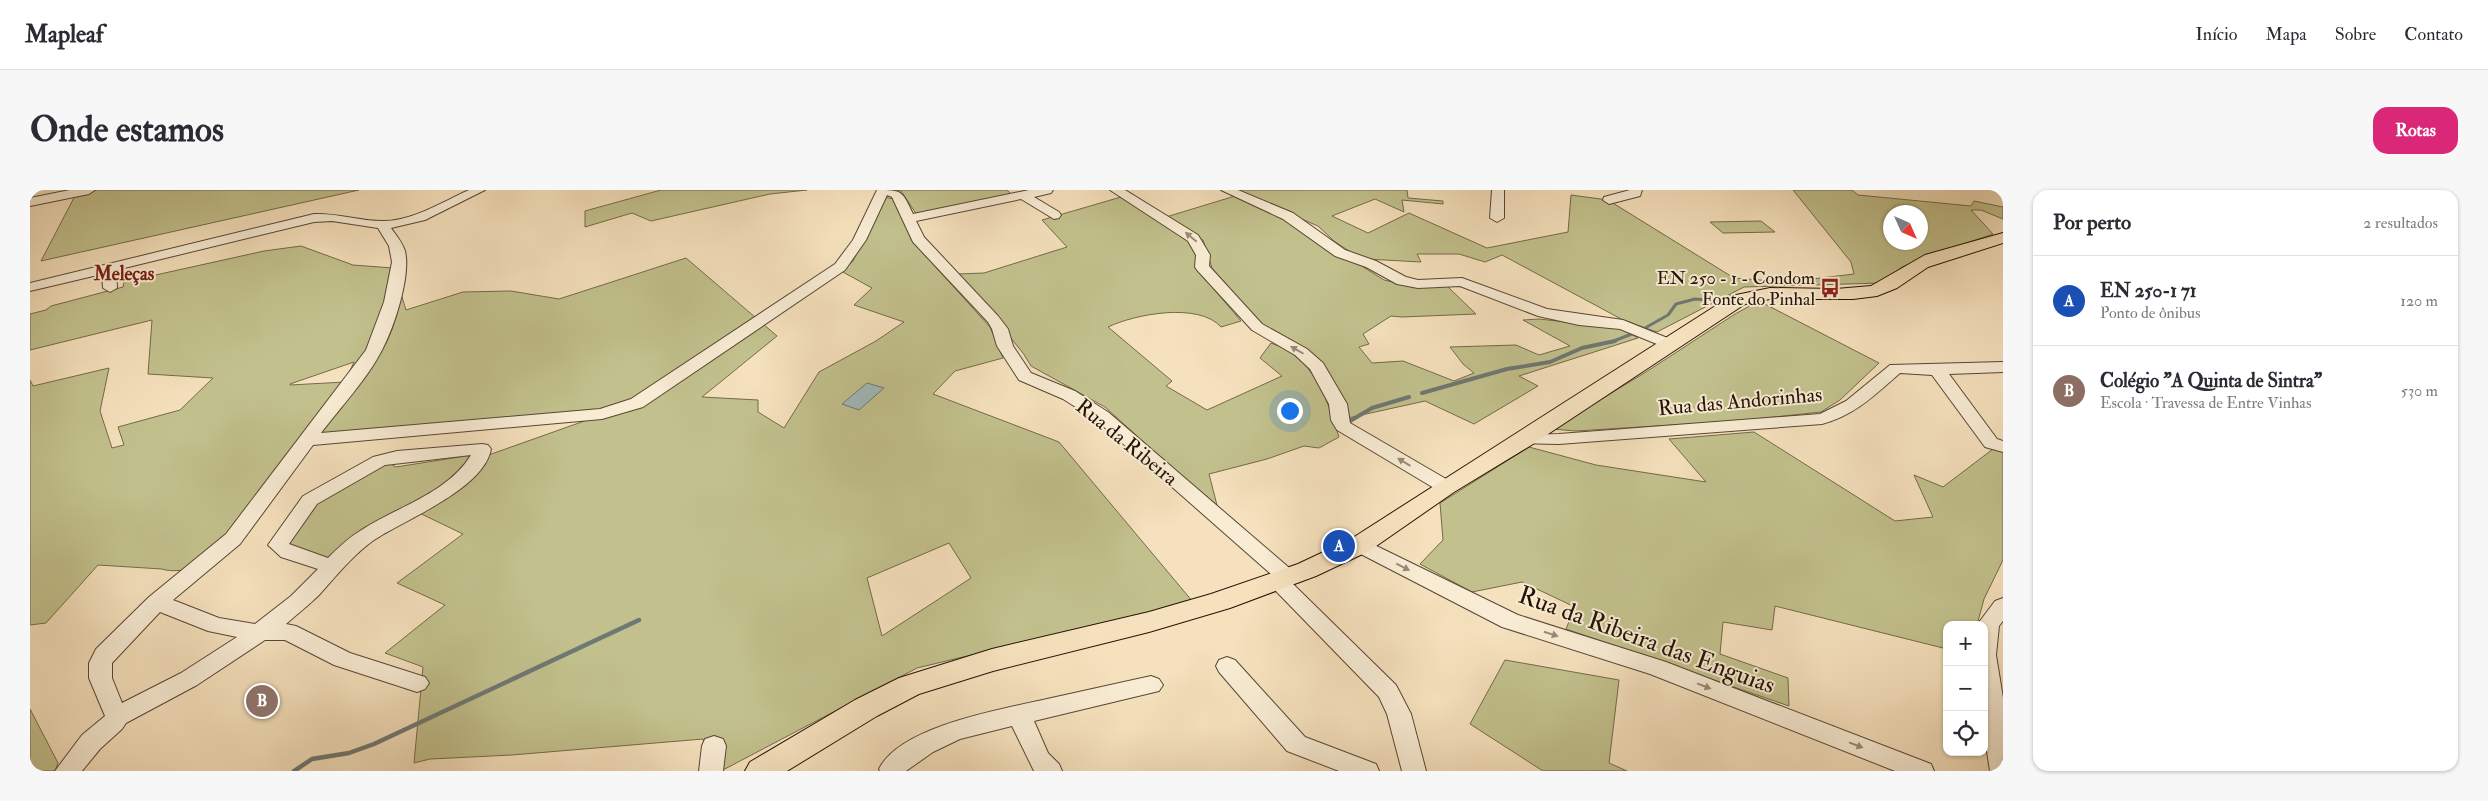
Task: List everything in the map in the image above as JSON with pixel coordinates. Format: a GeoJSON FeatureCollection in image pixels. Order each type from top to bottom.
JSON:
{"type":"FeatureCollection","features":[{"type":"Feature","properties":{"kind":"main road"},"geometry":{"type":"LineString","coordinates":[[761,771],[866,708],[909,686],[992,660],[1182,613],[1282,579],[1360,545],[1446,487],[1525,439],[1724,307],[1744,298],[1762,295],[1851,294],[1874,291],[1889,285],[1908,270],[1924,262],[2003,238]]}},
{"type":"Feature","properties":{"kind":"street"},"geometry":{"type":"LineString","coordinates":[[30,202],[89,190]]}},
{"type":"Feature","properties":{"kind":"street"},"geometry":{"type":"LineString","coordinates":[[30,287],[314,218],[332,217],[382,226],[412,220],[478,190]]}},
{"type":"Feature","properties":{"kind":"street"},"geometry":{"type":"LineString","coordinates":[[307,440],[602,414],[637,403],[840,267],[848,259],[857,244],[885,190]]}},
{"type":"Feature","properties":{"kind":"street","name":"Rua da Ribeira"},"geometry":{"type":"LineString","coordinates":[[885,190],[897,195],[918,239],[993,319],[1000,330],[1005,346],[1026,376],[1069,395],[1102,416],[1282,579],[1388,691],[1399,714],[1414,771]]}},
{"type":"Feature","properties":{"kind":"street"},"geometry":{"type":"LineString","coordinates":[[908,219],[1020,194],[1047,190]]}},
{"type":"Feature","properties":{"kind":"street"},"geometry":{"type":"LineString","coordinates":[[1116,190],[1196,240],[1203,255],[1204,270],[1225,290],[1251,322],[1305,355],[1317,366],[1338,404],[1340,420],[1344,426],[1446,487]]}},
{"type":"Feature","properties":{"kind":"street"},"geometry":{"type":"LineString","coordinates":[[1227,190],[1288,216],[1340,253],[1371,264],[1402,281],[1418,284],[1462,282],[1543,313],[1578,320],[1623,325],[1669,344]]}},
{"type":"Feature","properties":{"kind":"street"},"geometry":{"type":"LineString","coordinates":[[1497,218],[1498,190]]}},
{"type":"Feature","properties":{"kind":"street"},"geometry":{"type":"LineString","coordinates":[[1609,200],[1636,191],[1650,190]]}},
{"type":"Feature","properties":{"kind":"street"},"geometry":{"type":"LineString","coordinates":[[1020,194],[1054,215]]}},
{"type":"Feature","properties":{"kind":"street"},"geometry":{"type":"LineString","coordinates":[[117,716],[98,672],[98,664],[117,639],[238,533],[379,343],[398,276],[398,251],[382,226]]}},
{"type":"Feature","properties":{"kind":"street"},"geometry":{"type":"LineString","coordinates":[[109,268],[110,288]]}},
{"type":"Feature","properties":{"kind":"street","name":"Rua das Andorinhas"},"geometry":{"type":"LineString","coordinates":[[1525,439],[1559,439],[1822,419],[1838,414],[1855,404],[1896,368],[1937,370],[2003,368]]}},
{"type":"Feature","properties":{"kind":"street"},"geometry":{"type":"LineString","coordinates":[[1937,370],[1991,443],[2003,447]]}},
{"type":"Feature","properties":{"kind":"street"},"geometry":{"type":"LineString","coordinates":[[67,771],[91,742],[114,722],[117,716],[198,674],[261,631],[316,586],[331,568],[370,533],[441,493],[477,463],[482,454],[482,449],[386,459],[370,466],[346,482],[321,492],[310,500],[278,546],[283,550],[316,560],[331,568]]}},
{"type":"Feature","properties":{"kind":"street","name":"Rua da Ribeira das Enguias"},"geometry":{"type":"LineString","coordinates":[[1360,545],[1510,620],[1658,668],[1922,771]]}},
{"type":"Feature","properties":{"kind":"street"},"geometry":{"type":"LineString","coordinates":[[157,602],[216,625],[241,630],[288,632],[342,659],[417,683]]}},
{"type":"Feature","properties":{"kind":"street"},"geometry":{"type":"LineString","coordinates":[[2002,771],[1985,655],[1988,624],[2003,606]]}},
{"type":"Feature","properties":{"kind":"street"},"geometry":{"type":"LineString","coordinates":[[1227,666],[1296,744],[1367,771]]}},
{"type":"Feature","properties":{"kind":"street"},"geometry":{"type":"LineString","coordinates":[[893,771],[891,769],[913,750],[935,738],[961,728],[1151,685]]}},
{"type":"Feature","properties":{"kind":"street"},"geometry":{"type":"LineString","coordinates":[[1019,715],[1039,760],[1050,771]]}},
{"type":"Feature","properties":{"kind":"street"},"geometry":{"type":"LineString","coordinates":[[711,771],[714,746]]}},
{"type":"Feature","properties":{"kind":"shaded area"},"geometry":{"type":"Polygon","coordinates":[[[78,190],[359,190],[41,261],[78,190]]]}},
{"type":"Feature","properties":{"kind":"shaded area"},"geometry":{"type":"Polygon","coordinates":[[[661,190],[807,190],[770,194],[651,221],[632,213],[585,227],[585,211],[661,190]]]}},
{"type":"Feature","properties":{"kind":"shaded area"},"geometry":{"type":"Polygon","coordinates":[[[896,190],[1007,190],[1012,195],[917,215],[901,191],[896,190]]]}},
{"type":"Feature","properties":{"kind":"shaded area"},"geometry":{"type":"Polygon","coordinates":[[[1233,190],[1407,190],[1408,198],[1443,201],[1443,204],[1402,200],[1404,212],[1375,199],[1332,216],[1368,233],[1409,213],[1487,248],[1568,232],[1571,195],[1608,200],[1734,278],[1787,282],[1854,274],[1851,262],[1793,190],[1852,190],[1858,195],[1971,206],[1974,201],[2003,207],[2003,219],[1981,210],[1971,210],[1993,234],[1920,259],[1902,267],[1881,283],[1744,287],[1657,332],[1623,320],[1502,255],[1485,262],[1459,254],[1417,254],[1421,262],[1366,259],[1358,257],[1334,241],[1318,226],[1233,190]]]}},
{"type":"Feature","properties":{"kind":"shaded area"},"geometry":{"type":"Polygon","coordinates":[[[1235,196],[1285,219],[1333,254],[1360,265],[1384,280],[1402,284],[1446,285],[1476,314],[1391,316],[1363,334],[1369,344],[1359,347],[1372,363],[1403,361],[1454,381],[1474,373],[1463,364],[1450,347],[1516,345],[1539,355],[1570,346],[1523,320],[1539,319],[1621,328],[1638,338],[1519,376],[1538,386],[1474,424],[1425,401],[1348,418],[1324,365],[1269,331],[1251,314],[1212,268],[1203,240],[1166,217],[1235,196]]]}},
{"type":"Feature","properties":{"kind":"shaded area"},"geometry":{"type":"Polygon","coordinates":[[[884,197],[894,199],[912,241],[990,327],[1003,358],[955,371],[933,394],[1059,442],[1193,602],[917,668],[721,771],[711,771],[703,739],[512,755],[430,759],[414,763],[423,667],[385,653],[445,605],[397,583],[463,534],[409,508],[335,556],[325,559],[286,545],[314,501],[389,463],[396,467],[472,455],[483,457],[590,419],[300,442],[266,492],[239,527],[211,556],[196,566],[174,571],[98,565],[46,623],[30,625],[30,380],[33,386],[109,368],[100,411],[112,448],[124,445],[118,427],[180,410],[213,378],[148,374],[152,320],[30,350],[30,314],[46,310],[51,306],[123,287],[124,282],[264,251],[301,246],[353,265],[393,268],[406,310],[463,292],[511,291],[559,299],[686,258],[777,336],[702,397],[758,400],[758,412],[784,428],[819,372],[876,341],[904,322],[854,305],[872,288],[841,271],[853,261],[884,197]],[[354,362],[290,384],[290,385],[345,382],[354,362]],[[949,543],[867,578],[882,636],[971,578],[949,543]]]}},
{"type":"Feature","properties":{"kind":"shaded area"},"geometry":{"type":"Polygon","coordinates":[[[1121,197],[1190,241],[1198,257],[1196,268],[1241,321],[1221,327],[1211,319],[1198,315],[1166,313],[1134,318],[1108,327],[1172,381],[1166,386],[1207,410],[1282,376],[1260,358],[1271,343],[1286,350],[1298,358],[1316,380],[1329,407],[1339,437],[1319,448],[1304,446],[1267,459],[1209,474],[1218,509],[1105,407],[1031,366],[1023,353],[958,274],[984,273],[1067,247],[1042,220],[1121,197]]]}},
{"type":"Feature","properties":{"kind":"shaded area"},"geometry":{"type":"Polygon","coordinates":[[[1761,221],[1775,232],[1723,233],[1710,222],[1761,221]]]}},
{"type":"Feature","properties":{"kind":"shaded area"},"geometry":{"type":"Polygon","coordinates":[[[1759,301],[1879,363],[1840,400],[1821,412],[1736,421],[1576,431],[1552,429],[1646,372],[1735,314],[1759,301]]]}},
{"type":"Feature","properties":{"kind":"shaded area"},"geometry":{"type":"Polygon","coordinates":[[[1754,432],[1895,521],[1933,517],[1914,475],[1943,487],[1993,449],[2003,452],[2003,560],[1984,599],[1978,621],[1943,621],[1943,648],[1775,606],[1772,630],[1723,622],[1720,654],[1788,678],[1789,706],[1566,629],[1575,607],[1522,582],[1472,592],[1420,564],[1443,540],[1440,503],[1529,447],[1596,465],[1706,482],[1669,439],[1754,432]]]}},
{"type":"Feature","properties":{"kind":"shaded area"},"geometry":{"type":"Polygon","coordinates":[[[1505,660],[1619,680],[1609,763],[1627,771],[1543,771],[1470,724],[1505,660]]]}},
{"type":"Feature","properties":{"kind":"shaded area"},"geometry":{"type":"Polygon","coordinates":[[[30,709],[58,763],[55,771],[30,771],[30,709]]]}},
{"type":"Feature","properties":{"kind":"water"},"geometry":{"type":"Polygon","coordinates":[[[867,383],[884,388],[859,410],[842,404],[867,383]]]}},
{"type":"Feature","properties":{"kind":"waterway"},"geometry":{"type":"LineString","coordinates":[[1645,328],[1668,315],[1676,304],[1695,299],[1720,301]]}},
{"type":"Feature","properties":{"kind":"waterway"},"geometry":{"type":"LineString","coordinates":[[1612,342],[1637,332]]}},
{"type":"Feature","properties":{"kind":"waterway"},"geometry":{"type":"LineString","coordinates":[[1422,393],[1507,369],[1550,362],[1582,348],[1612,342]]}},
{"type":"Feature","properties":{"kind":"waterway"},"geometry":{"type":"LineString","coordinates":[[1350,421],[1372,408],[1409,397]]}},
{"type":"Feature","properties":{"kind":"waterway"},"geometry":{"type":"LineString","coordinates":[[294,771],[312,759],[349,753],[374,744],[639,620]]}},
{"type":"Feature","properties":{"kind":"place","name":"EN 250 - 1 - Condom Fonte do Pinhal"},"geometry":{"type":"Point","coordinates":[1830,288]}},
{"type":"Feature","properties":{"kind":"place","name":"EN 250-1 71"},"geometry":{"type":"Point","coordinates":[1339,546]}},
{"type":"Feature","properties":{"kind":"place","name":"Colégio \"A Quinta de Sintra\""},"geometry":{"type":"Point","coordinates":[262,701]}},
{"type":"Feature","properties":{"kind":"district","name":"Meleças"},"geometry":{"type":"Point","coordinates":[124,273]}}]}
